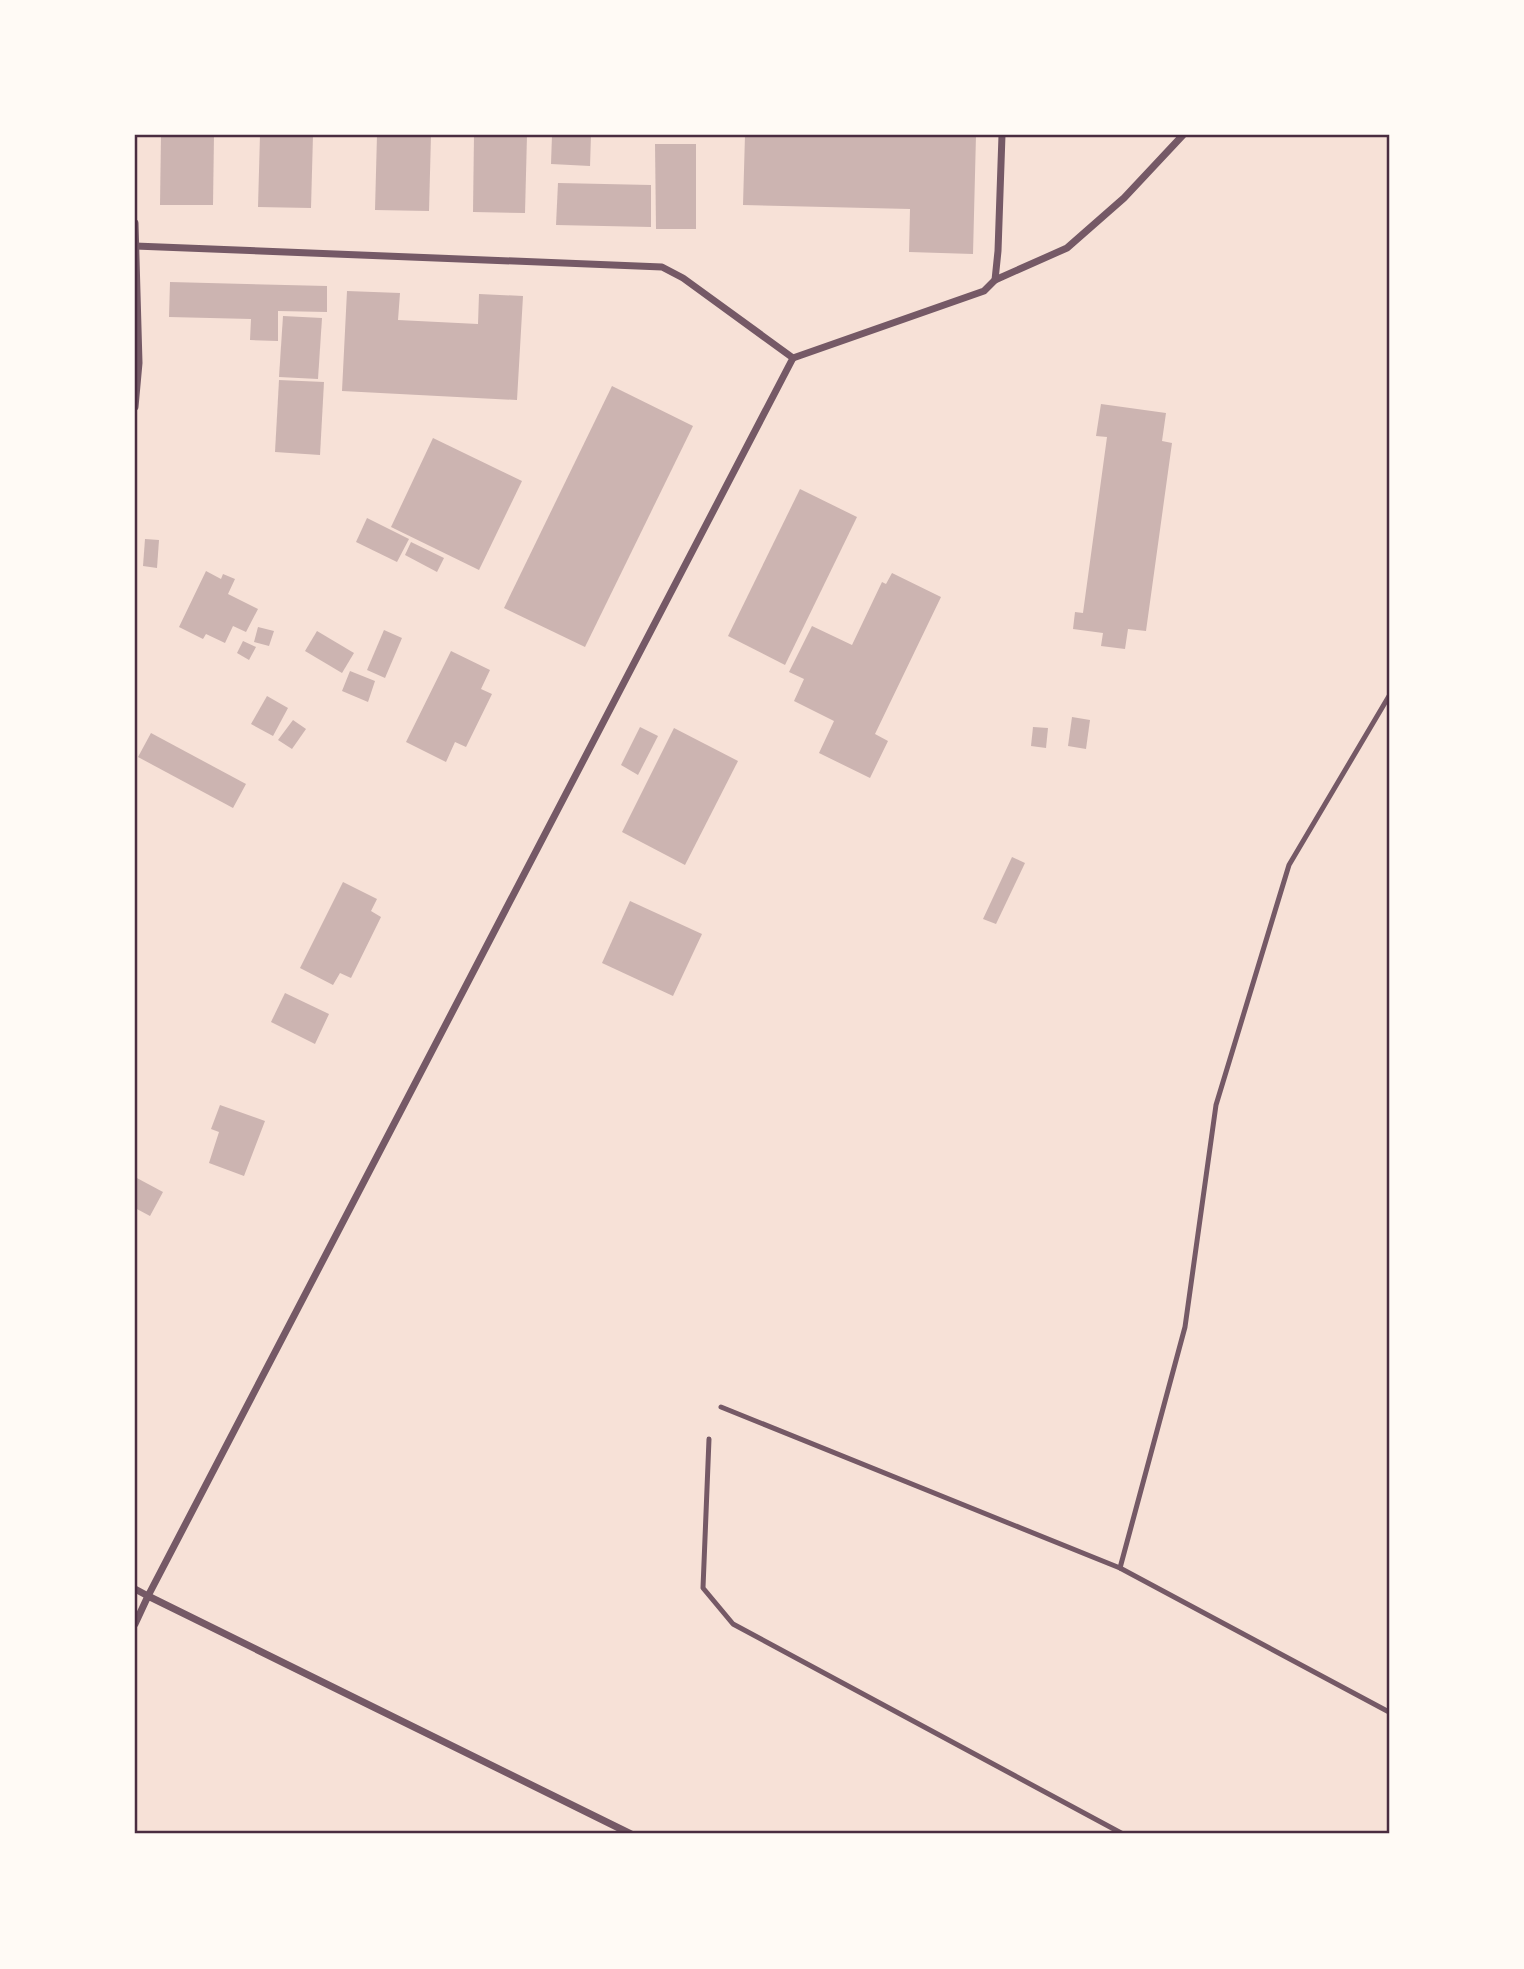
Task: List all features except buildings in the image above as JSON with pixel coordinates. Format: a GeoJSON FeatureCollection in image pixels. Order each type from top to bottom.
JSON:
{"type":"FeatureCollection","features":[{"type":"Feature","properties":{"kind":"street"},"geometry":{"type":"LineString","coordinates":[[995,280],[1002,135]]}},
{"type":"Feature","properties":{"kind":"street"},"geometry":{"type":"LineString","coordinates":[[135,1624],[793,358],[984,291],[995,280],[1068,248],[1124,198],[1183,135]]}},
{"type":"Feature","properties":{"kind":"street"},"geometry":{"type":"LineString","coordinates":[[135,223],[139,363],[135,407]]}},
{"type":"Feature","properties":{"kind":"street"},"geometry":{"type":"LineString","coordinates":[[135,246],[662,267],[683,278],[793,358]]}},
{"type":"Feature","properties":{"kind":"street"},"geometry":{"type":"LineString","coordinates":[[135,1588],[620,1831],[631,1834]]}},
{"type":"Feature","properties":{"kind":"lane"},"geometry":{"type":"LineString","coordinates":[[1120,1568],[1185,1327],[1216,1105],[1289,865],[1389,696]]}},
{"type":"Feature","properties":{"kind":"lane"},"geometry":{"type":"LineString","coordinates":[[721,1407],[1120,1568],[1389,1712]]}},
{"type":"Feature","properties":{"kind":"lane"},"geometry":{"type":"LineString","coordinates":[[709,1439],[703,1588],[733,1624],[1124,1834]]}}]}
